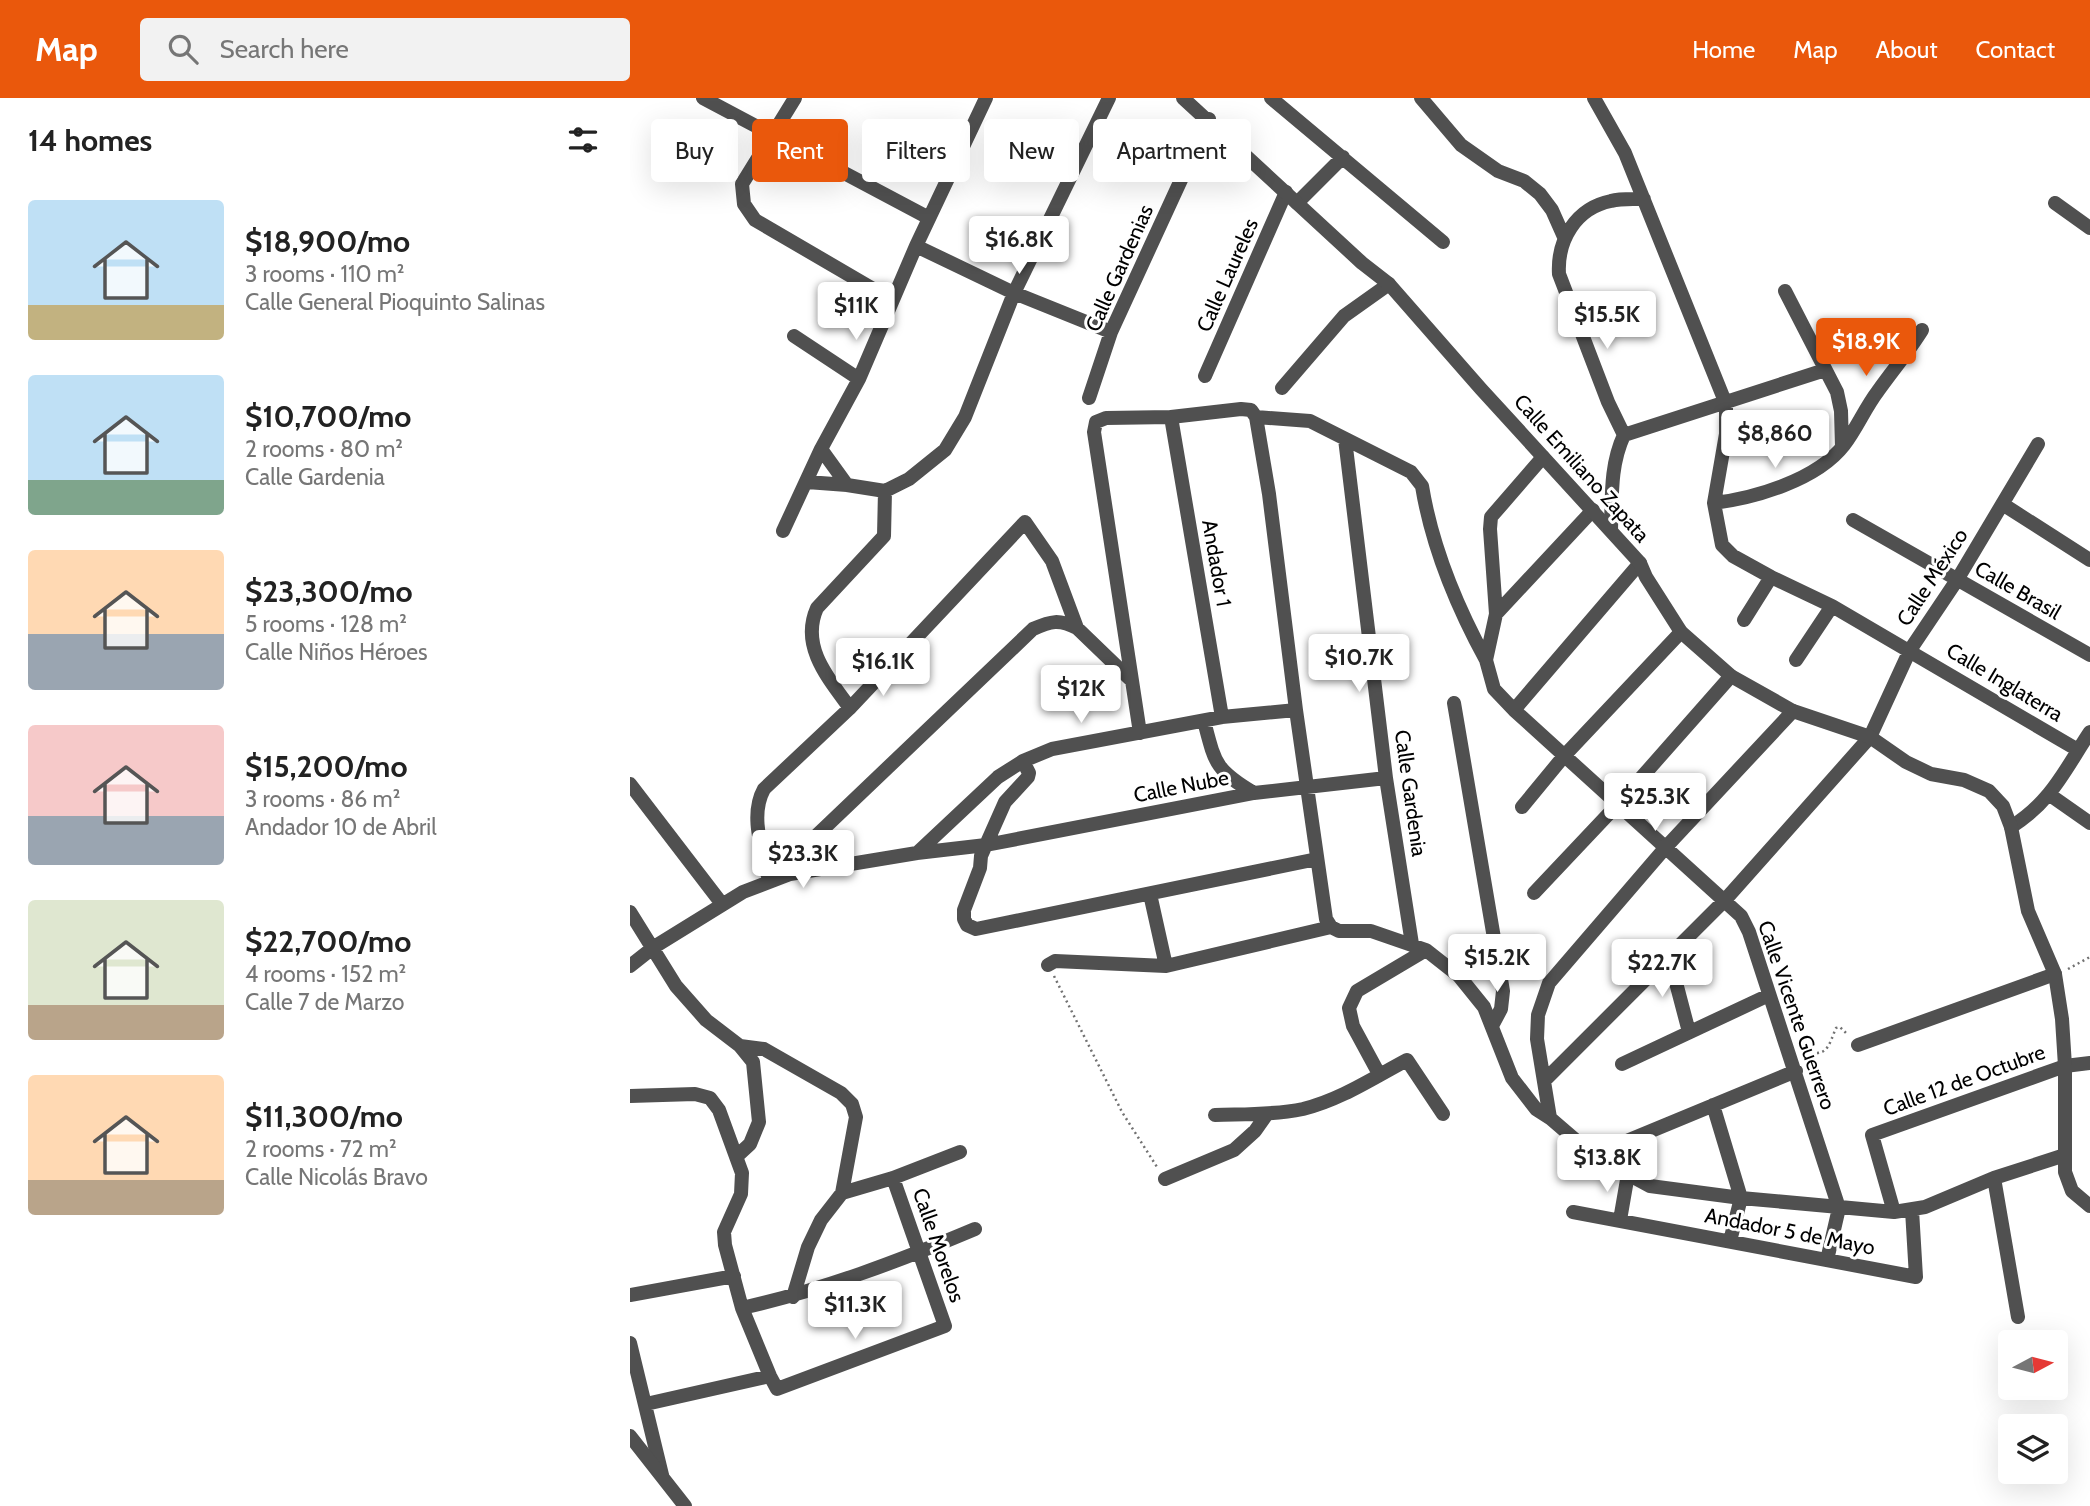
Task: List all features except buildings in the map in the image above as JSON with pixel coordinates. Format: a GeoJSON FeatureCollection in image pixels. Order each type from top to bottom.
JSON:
{"type":"FeatureCollection","features":[{"type":"Feature","properties":{"kind":"street"},"geometry":{"type":"LineString","coordinates":[[703,98],[752,124]]}},
{"type":"Feature","properties":{"kind":"street"},"geometry":{"type":"LineString","coordinates":[[783,119],[795,98]]}},
{"type":"Feature","properties":{"kind":"street"},"geometry":{"type":"LineString","coordinates":[[783,531],[821,449],[859,379],[916,246],[986,98]]}},
{"type":"Feature","properties":{"kind":"street"},"geometry":{"type":"LineString","coordinates":[[807,482],[885,491],[909,479],[945,450],[965,417],[1014,293],[1109,98]]}},
{"type":"Feature","properties":{"kind":"street","name":"Calle Emiliano Zapata"},"geometry":{"type":"LineString","coordinates":[[1184,98],[1209,119]]}},
{"type":"Feature","properties":{"kind":"street"},"geometry":{"type":"LineString","coordinates":[[1270,98],[1443,242]]}},
{"type":"Feature","properties":{"kind":"street"},"geometry":{"type":"LineString","coordinates":[[1421,98],[1461,145],[1498,171],[1524,181],[1540,194],[1552,210],[1564,237]]}},
{"type":"Feature","properties":{"kind":"street"},"geometry":{"type":"LineString","coordinates":[[1594,98],[1625,153],[1726,404],[1726,434],[1714,503],[1744,499],[1777,490],[1826,462],[1842,447],[1876,392],[1922,330]]}},
{"type":"Feature","properties":{"kind":"street"},"geometry":{"type":"LineString","coordinates":[[1297,203],[1343,157]]}},
{"type":"Feature","properties":{"kind":"street","name":"Calle Emiliano Zapata"},"geometry":{"type":"LineString","coordinates":[[1251,159],[1389,284],[1640,563],[1681,632],[1731,676],[1793,711],[1870,737],[1906,762],[1931,774],[1964,780],[1989,791],[2003,806],[2011,827],[2028,911],[2055,974],[2063,1019],[2066,1066],[2065,1172],[2072,1191],[2090,1206]]}},
{"type":"Feature","properties":{"kind":"street"},"geometry":{"type":"LineString","coordinates":[[752,169],[742,184],[744,204],[755,220],[892,300]]}},
{"type":"Feature","properties":{"kind":"street"},"geometry":{"type":"LineString","coordinates":[[848,175],[929,218]]}},
{"type":"Feature","properties":{"kind":"street","name":"Calle Gardenias"},"geometry":{"type":"LineString","coordinates":[[1089,398],[1111,332],[1180,182]]}},
{"type":"Feature","properties":{"kind":"street","name":"Calle Laureles"},"geometry":{"type":"LineString","coordinates":[[1205,376],[1286,192]]}},
{"type":"Feature","properties":{"kind":"street"},"geometry":{"type":"LineString","coordinates":[[1625,435],[1608,402],[1559,274],[1558,257],[1564,237],[1578,218],[1592,206],[1612,200],[1644,199]]}},
{"type":"Feature","properties":{"kind":"street"},"geometry":{"type":"LineString","coordinates":[[2055,202],[2090,229]]}},
{"type":"Feature","properties":{"kind":"street"},"geometry":{"type":"LineString","coordinates":[[916,246],[1014,293],[1111,332]]}},
{"type":"Feature","properties":{"kind":"street"},"geometry":{"type":"LineString","coordinates":[[1282,388],[1344,316],[1389,284]]}},
{"type":"Feature","properties":{"kind":"street"},"geometry":{"type":"LineString","coordinates":[[1785,291],[1837,392],[1841,411],[1842,447]]}},
{"type":"Feature","properties":{"kind":"street"},"geometry":{"type":"LineString","coordinates":[[794,337],[859,379]]}},
{"type":"Feature","properties":{"kind":"street"},"geometry":{"type":"LineString","coordinates":[[1611,530],[1612,475],[1617,451],[1625,435],[1825,370]]}},
{"type":"Feature","properties":{"kind":"street","name":"Calle Vicente Guerrero"},"geometry":{"type":"LineString","coordinates":[[1132,681],[1094,432],[1096,422],[1105,418],[1171,416],[1241,409],[1251,411],[1256,417],[1310,421],[1411,472],[1422,486],[1434,546],[1467,626],[1486,660],[1494,689],[1741,916],[1749,932],[1783,1039],[1796,1070],[1839,1208]]}},
{"type":"Feature","properties":{"kind":"street","name":"Andador 1"},"geometry":{"type":"LineString","coordinates":[[1171,416],[1223,717]]}},
{"type":"Feature","properties":{"kind":"street"},"geometry":{"type":"LineString","coordinates":[[1256,417],[1269,494],[1317,859],[1326,919],[1331,927],[1339,931],[1371,931],[1412,944],[1426,950],[1459,976],[1484,1007],[1512,1078],[1536,1109],[1593,1155],[1650,1186],[1741,1198],[1894,1212],[1912,1210],[1994,1178],[2064,1155]]}},
{"type":"Feature","properties":{"kind":"street","name":"Calle Gardenia"},"geometry":{"type":"LineString","coordinates":[[1345,439],[1386,778],[1412,944]]}},
{"type":"Feature","properties":{"kind":"street","name":"Calle México"},"geometry":{"type":"LineString","coordinates":[[1545,1080],[1725,900],[1870,737],[1910,650],[2004,505],[2039,444]]}},
{"type":"Feature","properties":{"kind":"street"},"geometry":{"type":"LineString","coordinates":[[821,449],[847,485]]}},
{"type":"Feature","properties":{"kind":"street"},"geometry":{"type":"LineString","coordinates":[[1486,660],[1496,614],[1491,517],[1543,457]]}},
{"type":"Feature","properties":{"kind":"street"},"geometry":{"type":"LineString","coordinates":[[850,708],[820,667],[813,643],[811,622],[817,608],[884,537],[885,491]]}},
{"type":"Feature","properties":{"kind":"street","name":"Calle Inglaterra"},"geometry":{"type":"LineString","coordinates":[[1714,503],[1722,545],[1733,556],[1832,606],[2078,750]]}},
{"type":"Feature","properties":{"kind":"street"},"geometry":{"type":"LineString","coordinates":[[2004,505],[2090,560]]}},
{"type":"Feature","properties":{"kind":"street"},"geometry":{"type":"LineString","coordinates":[[1496,614],[1593,510]]}},
{"type":"Feature","properties":{"kind":"street","name":"Calle Brasil"},"geometry":{"type":"LineString","coordinates":[[1853,520],[2090,655]]}},
{"type":"Feature","properties":{"kind":"street"},"geometry":{"type":"LineString","coordinates":[[769,881],[756,815],[758,800],[764,789],[850,708],[1025,522],[1052,561],[1077,628]]}},
{"type":"Feature","properties":{"kind":"street"},"geometry":{"type":"LineString","coordinates":[[1514,710],[1640,563]]}},
{"type":"Feature","properties":{"kind":"street"},"geometry":{"type":"LineString","coordinates":[[1744,620],[1771,577]]}},
{"type":"Feature","properties":{"kind":"street"},"geometry":{"type":"LineString","coordinates":[[1796,660],[1832,606]]}},
{"type":"Feature","properties":{"kind":"street"},"geometry":{"type":"LineString","coordinates":[[630,966],[654,947],[722,904],[769,881],[1033,629],[1062,620],[1077,628],[1132,681],[1140,733]]}},
{"type":"Feature","properties":{"kind":"street"},"geometry":{"type":"LineString","coordinates":[[1522,807],[1564,756],[1681,632]]}},
{"type":"Feature","properties":{"kind":"street"},"geometry":{"type":"LineString","coordinates":[[1534,893],[1618,804],[1731,676]]}},
{"type":"Feature","properties":{"kind":"street"},"geometry":{"type":"LineString","coordinates":[[1454,703],[1503,991],[1501,1009],[1492,1026]]}},
{"type":"Feature","properties":{"kind":"street"},"geometry":{"type":"LineString","coordinates":[[918,853],[998,777],[1023,761],[1052,749],[1223,717],[1296,710]]}},
{"type":"Feature","properties":{"kind":"street"},"geometry":{"type":"LineString","coordinates":[[1550,1118],[1537,1039],[1538,1015],[1549,983],[1666,847],[1793,711]]}},
{"type":"Feature","properties":{"kind":"street"},"geometry":{"type":"LineString","coordinates":[[1204,721],[1220,769],[1254,793]]}},
{"type":"Feature","properties":{"kind":"street"},"geometry":{"type":"LineString","coordinates":[[2011,827],[2028,816],[2050,795],[2090,732]]}},
{"type":"Feature","properties":{"kind":"street"},"geometry":{"type":"LineString","coordinates":[[1023,761],[1029,773],[1028,777],[1006,802],[981,856],[980,868],[964,911],[967,925],[976,929],[1317,859]]}},
{"type":"Feature","properties":{"kind":"street","name":"Calle Nube"},"geometry":{"type":"LineString","coordinates":[[769,881],[790,874],[986,845],[1254,793],[1386,778]]}},
{"type":"Feature","properties":{"kind":"street"},"geometry":{"type":"LineString","coordinates":[[630,784],[722,904]]}},
{"type":"Feature","properties":{"kind":"street"},"geometry":{"type":"LineString","coordinates":[[2050,795],[2090,823]]}},
{"type":"Feature","properties":{"kind":"street"},"geometry":{"type":"LineString","coordinates":[[1150,894],[1166,966]]}},
{"type":"Feature","properties":{"kind":"street"},"geometry":{"type":"LineString","coordinates":[[630,912],[683,994],[706,1020],[740,1046],[753,1062],[759,1122],[750,1144],[737,1156]]}},
{"type":"Feature","properties":{"kind":"street"},"geometry":{"type":"LineString","coordinates":[[1048,965],[1055,961],[1166,966],[1331,927]]}},
{"type":"Feature","properties":{"kind":"street"},"geometry":{"type":"LineString","coordinates":[[1379,1074],[1353,1026],[1349,1008],[1357,990],[1426,950]]}},
{"type":"Feature","properties":{"kind":"street"},"geometry":{"type":"LineString","coordinates":[[1669,956],[1689,1032]]}},
{"type":"Feature","properties":{"kind":"street"},"geometry":{"type":"LineString","coordinates":[[1858,1045],[2055,974]]}},
{"type":"Feature","properties":{"kind":"street"},"geometry":{"type":"LineString","coordinates":[[1622,1064],[1769,995]]}},
{"type":"Feature","properties":{"kind":"street"},"geometry":{"type":"LineString","coordinates":[[740,1046],[764,1049],[841,1093],[852,1104],[856,1117],[842,1193],[821,1220],[808,1247],[793,1297]]}},
{"type":"Feature","properties":{"kind":"street"},"geometry":{"type":"LineString","coordinates":[[1215,1115],[1267,1114],[1303,1108],[1344,1094],[1407,1060],[1443,1114]]}},
{"type":"Feature","properties":{"kind":"street"},"geometry":{"type":"LineString","coordinates":[[2066,1066],[2090,1063]]}},
{"type":"Feature","properties":{"kind":"street","name":"Calle 12 de Octubre"},"geometry":{"type":"LineString","coordinates":[[1894,1212],[1872,1135],[2066,1066]]}},
{"type":"Feature","properties":{"kind":"street"},"geometry":{"type":"LineString","coordinates":[[1593,1155],[1796,1070]]}},
{"type":"Feature","properties":{"kind":"street"},"geometry":{"type":"LineString","coordinates":[[630,1096],[695,1094],[709,1098],[719,1110],[742,1174],[741,1194],[724,1232],[725,1245],[742,1308],[770,1376],[646,1404]]}},
{"type":"Feature","properties":{"kind":"street"},"geometry":{"type":"LineString","coordinates":[[1713,1105],[1741,1198],[1730,1241]]}},
{"type":"Feature","properties":{"kind":"street"},"geometry":{"type":"LineString","coordinates":[[1165,1179],[1234,1150],[1255,1131],[1267,1114]]}},
{"type":"Feature","properties":{"kind":"street"},"geometry":{"type":"LineString","coordinates":[[842,1193],[893,1178],[960,1152]]}},
{"type":"Feature","properties":{"kind":"street"},"geometry":{"type":"LineString","coordinates":[[1620,1220],[1628,1174]]}},
{"type":"Feature","properties":{"kind":"street","name":"Calle Morelos"},"geometry":{"type":"LineString","coordinates":[[770,1376],[778,1390],[945,1326],[893,1178]]}},
{"type":"Feature","properties":{"kind":"street"},"geometry":{"type":"LineString","coordinates":[[1994,1178],[2018,1317]]}},
{"type":"Feature","properties":{"kind":"street"},"geometry":{"type":"LineString","coordinates":[[1827,1260],[1839,1208]]}},
{"type":"Feature","properties":{"kind":"street","name":"Andador 5 de Mayo"},"geometry":{"type":"LineString","coordinates":[[1573,1212],[1916,1277],[1912,1210]]}},
{"type":"Feature","properties":{"kind":"street"},"geometry":{"type":"LineString","coordinates":[[742,1308],[793,1297],[918,1253],[975,1229]]}},
{"type":"Feature","properties":{"kind":"street"},"geometry":{"type":"LineString","coordinates":[[630,1295],[734,1276]]}},
{"type":"Feature","properties":{"kind":"street"},"geometry":{"type":"LineString","coordinates":[[630,1343],[662,1475]]}},
{"type":"Feature","properties":{"kind":"street"},"geometry":{"type":"LineString","coordinates":[[630,1436],[685,1506]]}},
{"type":"Feature","properties":{"kind":"path"},"geometry":{"type":"LineString","coordinates":[[2055,974],[2090,957]]}},
{"type":"Feature","properties":{"kind":"path"},"geometry":{"type":"LineString","coordinates":[[1048,965],[1122,1112],[1165,1179]]}},
{"type":"Feature","properties":{"kind":"path"},"geometry":{"type":"LineString","coordinates":[[1783,1039],[1809,1052],[1817,1053],[1825,1051],[1831,1044],[1834,1030],[1840,1027],[1858,1045]]}}]}
